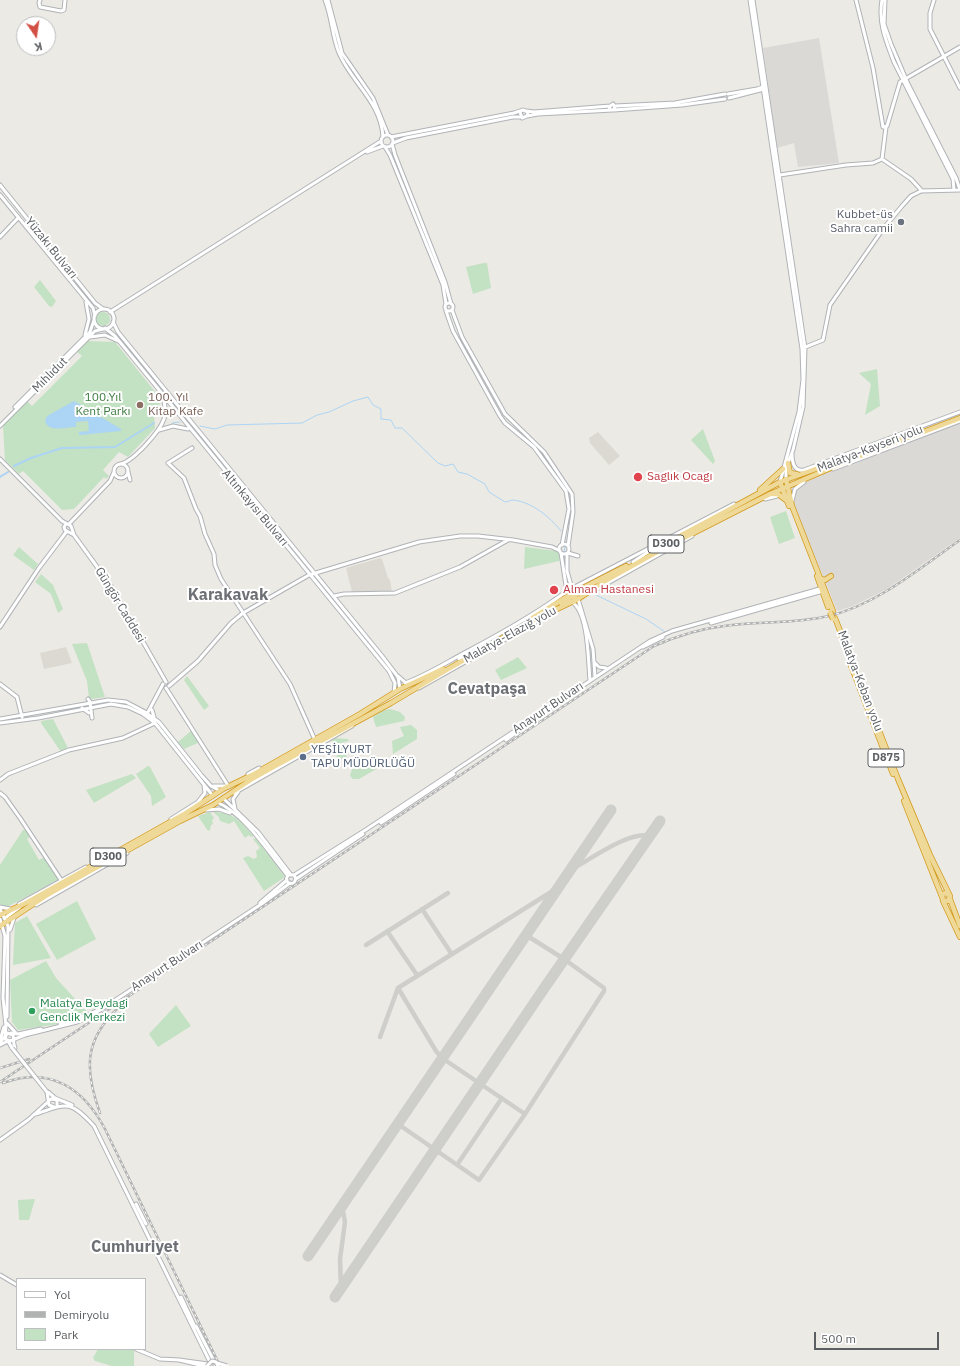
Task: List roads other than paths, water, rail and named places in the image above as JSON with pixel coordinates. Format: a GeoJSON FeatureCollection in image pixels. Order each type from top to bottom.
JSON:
{"type":"FeatureCollection","features":[{"type":"Feature","properties":{"kind":"highway","name":"Malatya-Kayseri yolu"},"geometry":{"type":"LineString","coordinates":[[780,485],[788,483],[805,473],[960,415]]}},
{"type":"Feature","properties":{"kind":"highway","name":"D300"},"geometry":{"type":"LineString","coordinates":[[788,483],[797,483],[960,415]]}},
{"type":"Feature","properties":{"kind":"highway"},"geometry":{"type":"LineString","coordinates":[[788,463],[790,473],[805,473]]}},
{"type":"Feature","properties":{"kind":"highway"},"geometry":{"type":"LineString","coordinates":[[788,483],[833,463]]}},
{"type":"Feature","properties":{"kind":"highway"},"geometry":{"type":"LineString","coordinates":[[748,497],[757,494],[783,469]]}},
{"type":"Feature","properties":{"kind":"highway"},"geometry":{"type":"LineString","coordinates":[[797,483],[804,481]]}},
{"type":"Feature","properties":{"kind":"highway","name":"Malatya-Elazığ yolu"},"geometry":{"type":"LineString","coordinates":[[397,699],[549,613],[604,577],[757,494],[788,483]]}},
{"type":"Feature","properties":{"kind":"highway","name":"Malatya-Keban yolu"},"geometry":{"type":"LineString","coordinates":[[788,483],[792,506],[821,578],[823,589]]}},
{"type":"Feature","properties":{"kind":"highway"},"geometry":{"type":"LineString","coordinates":[[746,506],[750,500],[780,485]]}},
{"type":"Feature","properties":{"kind":"highway","name":"Malatya-Elazığ yolu"},"geometry":{"type":"LineString","coordinates":[[394,693],[407,684],[459,659],[573,597],[770,494],[780,485]]}},
{"type":"Feature","properties":{"kind":"highway","name":"Malatya-Keban yolu"},"geometry":{"type":"LineString","coordinates":[[780,485],[898,779],[949,896],[960,926]]}},
{"type":"Feature","properties":{"kind":"highway"},"geometry":{"type":"LineString","coordinates":[[770,494],[785,499]]}},
{"type":"Feature","properties":{"kind":"highway"},"geometry":{"type":"LineString","coordinates":[[821,578],[825,580],[832,576]]}},
{"type":"Feature","properties":{"kind":"highway","name":"Malatya-Keban yolu"},"geometry":{"type":"LineString","coordinates":[[834,618],[942,899],[960,937]]}},
{"type":"Feature","properties":{"kind":"highway"},"geometry":{"type":"LineString","coordinates":[[400,689],[403,696]]}},
{"type":"Feature","properties":{"kind":"highway"},"geometry":{"type":"LineString","coordinates":[[394,693],[395,698],[397,699],[255,777],[217,802],[214,800],[214,796],[227,786],[287,756],[394,693]]}},
{"type":"Feature","properties":{"kind":"highway"},"geometry":{"type":"LineString","coordinates":[[219,792],[226,797]]}},
{"type":"Feature","properties":{"kind":"highway","name":"D300"},"geometry":{"type":"LineString","coordinates":[[1,925],[4,915],[11,909],[26,903],[214,796]]}},
{"type":"Feature","properties":{"kind":"highway"},"geometry":{"type":"LineString","coordinates":[[190,808],[203,802]]}},
{"type":"Feature","properties":{"kind":"highway","name":"D300"},"geometry":{"type":"LineString","coordinates":[[4,915],[16,916],[47,895],[180,820],[217,802]]}},
{"type":"Feature","properties":{"kind":"highway"},"geometry":{"type":"LineString","coordinates":[[944,894],[949,896],[947,902],[942,899],[944,894]]}},
{"type":"Feature","properties":{"kind":"main road"},"geometry":{"type":"LineString","coordinates":[[40,0],[38,3],[40,7],[61,11],[64,10],[66,0]]}},
{"type":"Feature","properties":{"kind":"main road"},"geometry":{"type":"LineString","coordinates":[[326,0],[338,44],[344,58],[373,98],[382,126],[382,139],[384,146],[390,155],[441,280],[446,304],[444,308],[453,331],[502,420],[534,446],[566,491],[569,509],[561,552],[573,597],[590,636],[595,678]]}},
{"type":"Feature","properties":{"kind":"main road"},"geometry":{"type":"LineString","coordinates":[[752,0],[803,348],[803,380],[800,412],[783,469],[780,485]]}},
{"type":"Feature","properties":{"kind":"main road"},"geometry":{"type":"LineString","coordinates":[[856,0],[873,68],[882,126],[886,127]]}},
{"type":"Feature","properties":{"kind":"main road"},"geometry":{"type":"LineString","coordinates":[[882,0],[882,29],[953,179],[954,190]]}},
{"type":"Feature","properties":{"kind":"main road"},"geometry":{"type":"LineString","coordinates":[[803,348],[823,340],[828,310],[835,298],[898,211],[911,196],[922,191],[960,190],[956,178],[904,78],[886,31],[884,16],[885,0]]}},
{"type":"Feature","properties":{"kind":"main road"},"geometry":{"type":"LineString","coordinates":[[934,0],[930,13],[930,29],[960,88]]}},
{"type":"Feature","properties":{"kind":"main road"},"geometry":{"type":"LineString","coordinates":[[882,159],[886,127],[897,86],[904,78],[960,47]]}},
{"type":"Feature","properties":{"kind":"main road"},"geometry":{"type":"LineString","coordinates":[[110,312],[361,154],[382,139],[390,136],[520,112],[523,110],[534,112],[675,103],[765,88]]}},
{"type":"Feature","properties":{"kind":"main road"},"geometry":{"type":"LineString","coordinates":[[361,154],[384,146],[389,147],[392,143],[406,138],[513,116],[525,118],[538,114],[682,105],[729,98],[765,88]]}},
{"type":"Feature","properties":{"kind":"main road"},"geometry":{"type":"LineString","coordinates":[[765,88],[780,175],[803,348],[803,407],[793,450],[788,463],[788,483]]}},
{"type":"Feature","properties":{"kind":"main road"},"geometry":{"type":"LineString","coordinates":[[726,94],[729,98]]}},
{"type":"Feature","properties":{"kind":"main road"},"geometry":{"type":"LineString","coordinates":[[724,99],[726,94]]}},
{"type":"Feature","properties":{"kind":"main road"},"geometry":{"type":"LineString","coordinates":[[610,106],[612,110]]}},
{"type":"Feature","properties":{"kind":"main road"},"geometry":{"type":"LineString","coordinates":[[612,110],[615,106]]}},
{"type":"Feature","properties":{"kind":"main road"},"geometry":{"type":"LineString","coordinates":[[527,111],[528,116]]}},
{"type":"Feature","properties":{"kind":"main road"},"geometry":{"type":"LineString","coordinates":[[520,112],[521,117]]}},
{"type":"Feature","properties":{"kind":"main road"},"geometry":{"type":"LineString","coordinates":[[382,126],[390,136],[394,155],[446,282],[452,310],[462,337],[508,419],[544,452],[572,494],[574,507],[567,553],[567,571],[573,597],[588,638],[590,681]]}},
{"type":"Feature","properties":{"kind":"main road"},"geometry":{"type":"LineString","coordinates":[[780,175],[846,165],[873,163],[882,159]]}},
{"type":"Feature","properties":{"kind":"main road"},"geometry":{"type":"LineString","coordinates":[[882,159],[911,178],[922,191]]}},
{"type":"Feature","properties":{"kind":"main road","name":"Yüzakı Bulvarı"},"geometry":{"type":"LineString","coordinates":[[0,185],[97,305],[103,309]]}},
{"type":"Feature","properties":{"kind":"main road","name":"Yüzakı Bulvarı"},"geometry":{"type":"LineString","coordinates":[[0,195],[93,308],[94,316]]}},
{"type":"Feature","properties":{"kind":"main road"},"geometry":{"type":"LineString","coordinates":[[0,237],[18,218]]}},
{"type":"Feature","properties":{"kind":"main road"},"geometry":{"type":"LineString","coordinates":[[86,300],[89,318],[86,337],[105,335],[120,342]]}},
{"type":"Feature","properties":{"kind":"main road"},"geometry":{"type":"LineString","coordinates":[[446,304],[451,304]]}},
{"type":"Feature","properties":{"kind":"main road"},"geometry":{"type":"LineString","coordinates":[[103,309],[110,312],[113,316],[113,322],[109,327],[104,328],[97,326],[94,316],[97,312],[103,309]]}},
{"type":"Feature","properties":{"kind":"main road"},"geometry":{"type":"LineString","coordinates":[[446,311],[452,310]]}},
{"type":"Feature","properties":{"kind":"main road","name":"Mıhlıdut"},"geometry":{"type":"LineString","coordinates":[[0,424],[86,337],[92,328],[94,320]]}},
{"type":"Feature","properties":{"kind":"main road","name":"Altınkayısı Bulvarı"},"geometry":{"type":"LineString","coordinates":[[113,322],[118,332],[344,608],[395,673],[400,689]]}},
{"type":"Feature","properties":{"kind":"main road","name":"Mıhlıdut"},"geometry":{"type":"LineString","coordinates":[[86,337],[95,331],[104,328]]}},
{"type":"Feature","properties":{"kind":"main road","name":"Altınkayısı Bulvarı"},"geometry":{"type":"LineString","coordinates":[[104,328],[111,332],[120,342],[394,680],[394,693]]}},
{"type":"Feature","properties":{"kind":"main road"},"geometry":{"type":"LineString","coordinates":[[486,391],[490,388]]}},
{"type":"Feature","properties":{"kind":"main road"},"geometry":{"type":"LineString","coordinates":[[0,627],[62,535],[110,481],[116,466],[129,461],[158,431],[165,414],[162,395]]}},
{"type":"Feature","properties":{"kind":"main road"},"geometry":{"type":"LineString","coordinates":[[793,450],[793,464],[801,471],[960,415]]}},
{"type":"Feature","properties":{"kind":"main road"},"geometry":{"type":"LineString","coordinates":[[792,506],[795,489],[804,481],[960,421]]}},
{"type":"Feature","properties":{"kind":"main road"},"geometry":{"type":"LineString","coordinates":[[158,431],[173,426],[190,429]]}},
{"type":"Feature","properties":{"kind":"main road"},"geometry":{"type":"LineString","coordinates":[[857,454],[869,447]]}},
{"type":"Feature","properties":{"kind":"main road"},"geometry":{"type":"LineString","coordinates":[[192,448],[168,464],[184,478],[214,554],[217,571],[290,684],[315,739],[227,786],[211,786]]}},
{"type":"Feature","properties":{"kind":"main road"},"geometry":{"type":"LineString","coordinates":[[0,459],[68,528]]}},
{"type":"Feature","properties":{"kind":"main road"},"geometry":{"type":"LineString","coordinates":[[110,481],[121,477],[127,470],[129,461]]}},
{"type":"Feature","properties":{"kind":"main road"},"geometry":{"type":"LineString","coordinates":[[114,472],[121,477],[130,480],[124,465],[120,464]]}},
{"type":"Feature","properties":{"kind":"main road"},"geometry":{"type":"LineString","coordinates":[[395,673],[407,684],[544,608],[610,581],[694,535],[765,499],[774,496],[785,499]]}},
{"type":"Feature","properties":{"kind":"main road"},"geometry":{"type":"LineString","coordinates":[[412,691],[491,649],[542,619],[573,597],[658,545],[748,497]]}},
{"type":"Feature","properties":{"kind":"main road"},"geometry":{"type":"LineString","coordinates":[[694,535],[722,518]]}},
{"type":"Feature","properties":{"kind":"main road"},"geometry":{"type":"LineString","coordinates":[[269,524],[282,538],[283,536],[280,530]]}},
{"type":"Feature","properties":{"kind":"main road","name":"Güngör Caddesi"},"geometry":{"type":"LineString","coordinates":[[68,528],[111,586],[166,685],[227,786]]}},
{"type":"Feature","properties":{"kind":"main road"},"geometry":{"type":"LineString","coordinates":[[148,716],[166,685],[198,661],[231,623],[243,613],[309,575],[419,542],[438,538],[472,535],[552,547],[561,552],[577,554],[569,547],[562,545],[552,547]]}},
{"type":"Feature","properties":{"kind":"main road"},"geometry":{"type":"LineString","coordinates":[[334,596],[344,594],[396,594],[460,567],[508,540]]}},
{"type":"Feature","properties":{"kind":"main road"},"geometry":{"type":"LineString","coordinates":[[286,546],[284,542],[286,541],[302,557]]}},
{"type":"Feature","properties":{"kind":"main road"},"geometry":{"type":"LineString","coordinates":[[633,562],[658,545]]}},
{"type":"Feature","properties":{"kind":"main road"},"geometry":{"type":"LineString","coordinates":[[320,579],[323,571]]}},
{"type":"Feature","properties":{"kind":"main road","name":"Anayurt Bulvarı"},"geometry":{"type":"LineString","coordinates":[[595,678],[645,643],[666,633],[823,589]]}},
{"type":"Feature","properties":{"kind":"main road","name":"Anayurt Bulvarı"},"geometry":{"type":"LineString","coordinates":[[11,1033],[18,1034],[61,1024],[92,1013],[254,908],[291,877],[373,825],[641,648],[668,635],[823,589]]}},
{"type":"Feature","properties":{"kind":"main road"},"geometry":{"type":"LineString","coordinates":[[329,600],[347,617],[344,608]]}},
{"type":"Feature","properties":{"kind":"main road"},"geometry":{"type":"LineString","coordinates":[[349,625],[350,620],[365,635]]}},
{"type":"Feature","properties":{"kind":"main road"},"geometry":{"type":"LineString","coordinates":[[491,649],[517,630]]}},
{"type":"Feature","properties":{"kind":"main road"},"geometry":{"type":"LineString","coordinates":[[459,659],[474,648]]}},
{"type":"Feature","properties":{"kind":"main road"},"geometry":{"type":"LineString","coordinates":[[594,662],[600,667],[608,668]]}},
{"type":"Feature","properties":{"kind":"main road"},"geometry":{"type":"LineString","coordinates":[[0,684],[17,697],[22,717]]}},
{"type":"Feature","properties":{"kind":"main road"},"geometry":{"type":"LineString","coordinates":[[0,719],[22,717],[119,701],[143,710],[151,709]]}},
{"type":"Feature","properties":{"kind":"main road"},"geometry":{"type":"LineString","coordinates":[[0,723],[38,718],[89,705],[97,706],[111,704],[122,706],[155,719]]}},
{"type":"Feature","properties":{"kind":"main road"},"geometry":{"type":"LineString","coordinates":[[89,705],[90,713]]}},
{"type":"Feature","properties":{"kind":"main road"},"geometry":{"type":"LineString","coordinates":[[90,713],[97,706]]}},
{"type":"Feature","properties":{"kind":"main road"},"geometry":{"type":"LineString","coordinates":[[82,708],[90,713]]}},
{"type":"Feature","properties":{"kind":"main road"},"geometry":{"type":"LineString","coordinates":[[151,709],[155,719],[211,786],[219,792]]}},
{"type":"Feature","properties":{"kind":"main road"},"geometry":{"type":"LineString","coordinates":[[143,710],[214,796]]}},
{"type":"Feature","properties":{"kind":"main road"},"geometry":{"type":"LineString","coordinates":[[290,883],[291,877],[258,832],[236,810],[226,797],[346,730],[364,718]]}},
{"type":"Feature","properties":{"kind":"main road"},"geometry":{"type":"LineString","coordinates":[[0,780],[8,774],[69,750],[123,738],[155,723]]}},
{"type":"Feature","properties":{"kind":"main road"},"geometry":{"type":"LineString","coordinates":[[287,756],[292,751]]}},
{"type":"Feature","properties":{"kind":"main road"},"geometry":{"type":"LineString","coordinates":[[11,909],[190,808],[205,796],[205,789],[201,780]]}},
{"type":"Feature","properties":{"kind":"main road"},"geometry":{"type":"LineString","coordinates":[[236,810],[233,799],[239,791]]}},
{"type":"Feature","properties":{"kind":"main road"},"geometry":{"type":"LineString","coordinates":[[0,794],[5,797],[20,818],[61,880]]}},
{"type":"Feature","properties":{"kind":"main road"},"geometry":{"type":"LineString","coordinates":[[217,802],[235,816],[264,844],[291,877]]}},
{"type":"Feature","properties":{"kind":"main road"},"geometry":{"type":"LineString","coordinates":[[203,810],[219,809],[229,812],[235,816]]}},
{"type":"Feature","properties":{"kind":"main road","name":"Anayurt Bulvarı"},"geometry":{"type":"LineString","coordinates":[[0,1043],[77,1022],[91,1016],[263,903],[290,883],[294,882],[291,877]]}},
{"type":"Feature","properties":{"kind":"main road"},"geometry":{"type":"LineString","coordinates":[[14,1048],[13,1039],[6,1021],[3,998],[5,940],[0,919],[4,915],[26,903]]}},
{"type":"Feature","properties":{"kind":"main road"},"geometry":{"type":"LineString","coordinates":[[4,915],[8,938],[5,1036],[47,1092],[55,1098],[76,1106],[95,1124],[186,1310],[209,1362]]}},
{"type":"Feature","properties":{"kind":"main road"},"geometry":{"type":"LineString","coordinates":[[8,938],[16,916]]}},
{"type":"Feature","properties":{"kind":"main road"},"geometry":{"type":"LineString","coordinates":[[0,933],[5,940]]}},
{"type":"Feature","properties":{"kind":"main road"},"geometry":{"type":"LineString","coordinates":[[6,1021],[18,1034]]}},
{"type":"Feature","properties":{"kind":"main road"},"geometry":{"type":"LineString","coordinates":[[0,1043],[6,1021]]}},
{"type":"Feature","properties":{"kind":"main road"},"geometry":{"type":"LineString","coordinates":[[0,1043],[5,1036],[11,1033]]}},
{"type":"Feature","properties":{"kind":"main road"},"geometry":{"type":"LineString","coordinates":[[47,1092],[50,1106],[55,1107]]}},
{"type":"Feature","properties":{"kind":"main road"},"geometry":{"type":"LineString","coordinates":[[0,1140],[36,1114],[51,1099],[55,1098]]}},
{"type":"Feature","properties":{"kind":"main road"},"geometry":{"type":"LineString","coordinates":[[55,1098],[58,1103],[55,1107]]}},
{"type":"Feature","properties":{"kind":"main road"},"geometry":{"type":"LineString","coordinates":[[36,1114],[55,1107],[66,1105],[74,1107],[94,1126],[186,1310],[217,1364]]}},
{"type":"Feature","properties":{"kind":"main road"},"geometry":{"type":"LineString","coordinates":[[0,1275],[16,1284]]}},
{"type":"Feature","properties":{"kind":"main road"},"geometry":{"type":"LineString","coordinates":[[186,1310],[209,1362]]}},
{"type":"Feature","properties":{"kind":"main road"},"geometry":{"type":"LineString","coordinates":[[138,1350],[160,1359],[179,1360],[204,1366]]}},
{"type":"Feature","properties":{"kind":"main road"},"geometry":{"type":"LineString","coordinates":[[194,1364],[209,1362],[227,1366]]}},
{"type":"Feature","properties":{"kind":"water"},"geometry":{"type":"Polygon","coordinates":[[[74,401],[121,429],[121,431],[79,435],[79,432],[89,431],[88,421],[76,422],[76,427],[49,427],[45,421],[47,416],[74,401]]]}},
{"type":"Feature","properties":{"kind":"waterway"},"geometry":{"type":"LineString","coordinates":[[200,426],[215,429],[227,425],[302,423],[317,415],[329,412],[353,401],[368,397],[373,405],[381,409],[381,419],[391,420],[395,428],[402,428],[438,463],[445,466],[453,464],[458,472],[467,474],[485,484],[489,492],[505,502],[513,500],[520,501],[534,507],[552,521],[561,531]]}},
{"type":"Feature","properties":{"kind":"waterway"},"geometry":{"type":"LineString","coordinates":[[172,423],[180,422]]}},
{"type":"Feature","properties":{"kind":"waterway"},"geometry":{"type":"LineString","coordinates":[[14,466],[31,458],[62,448],[115,447],[154,423]]}},
{"type":"Feature","properties":{"kind":"waterway"},"geometry":{"type":"LineString","coordinates":[[0,477],[8,472]]}},
{"type":"Feature","properties":{"kind":"waterway"},"geometry":{"type":"LineString","coordinates":[[564,553],[565,546]]}},
{"type":"Feature","properties":{"kind":"waterway"},"geometry":{"type":"LineString","coordinates":[[564,557],[564,566]]}},
{"type":"Feature","properties":{"kind":"waterway"},"geometry":{"type":"LineString","coordinates":[[594,594],[646,619],[665,632]]}},
{"type":"Feature","properties":{"kind":"tunnel"},"geometry":{"type":"LineString","coordinates":[[210,1359],[214,1366]]}},
{"type":"Feature","properties":{"kind":"railway"},"geometry":{"type":"LineString","coordinates":[[0,1082],[654,646],[688,633],[715,627],[737,624],[816,619],[847,610],[865,603],[898,584],[960,540]]}},
{"type":"Feature","properties":{"kind":"railway"},"geometry":{"type":"LineString","coordinates":[[100,1113],[91,1082],[90,1055],[99,1030],[120,1006]]}},
{"type":"Feature","properties":{"kind":"railway"},"geometry":{"type":"LineString","coordinates":[[0,1068],[29,1059]]}},
{"type":"Feature","properties":{"kind":"railway"},"geometry":{"type":"LineString","coordinates":[[3,1083],[20,1078],[36,1077],[50,1079],[64,1084],[76,1092],[87,1102],[97,1115],[220,1366]]}},
{"type":"Feature","properties":{"kind":"place","name":"Kubbet-üs Sahra camii"},"geometry":{"type":"Point","coordinates":[901,222]}},
{"type":"Feature","properties":{"kind":"place","name":"100. Yıl Kitap Kafe"},"geometry":{"type":"Point","coordinates":[140,405]}},
{"type":"Feature","properties":{"kind":"place","name":"Saglık Ocagı"},"geometry":{"type":"Point","coordinates":[638,477]}},
{"type":"Feature","properties":{"kind":"place","name":"Alman Hastanesi"},"geometry":{"type":"Point","coordinates":[554,590]}},
{"type":"Feature","properties":{"kind":"place","name":"YEŞİLYURT TAPU MÜDÜRLÜĞÜ"},"geometry":{"type":"Point","coordinates":[303,757]}},
{"type":"Feature","properties":{"kind":"place","name":"Malatya Beydagi Genclik Merkezi"},"geometry":{"type":"Point","coordinates":[32,1011]}},
{"type":"Feature","properties":{"kind":"district","name":"Karakavak"},"geometry":{"type":"Point","coordinates":[228,595]}},
{"type":"Feature","properties":{"kind":"district","name":"Cevatpaşa"},"geometry":{"type":"Point","coordinates":[487,689]}},
{"type":"Feature","properties":{"kind":"district","name":"Cumhuriyet"},"geometry":{"type":"Point","coordinates":[135,1247]}},
{"type":"Feature","properties":{"kind":"park label","name":"100.Yıl Kent Parkı"},"geometry":{"type":"Point","coordinates":[103,405]}}]}
